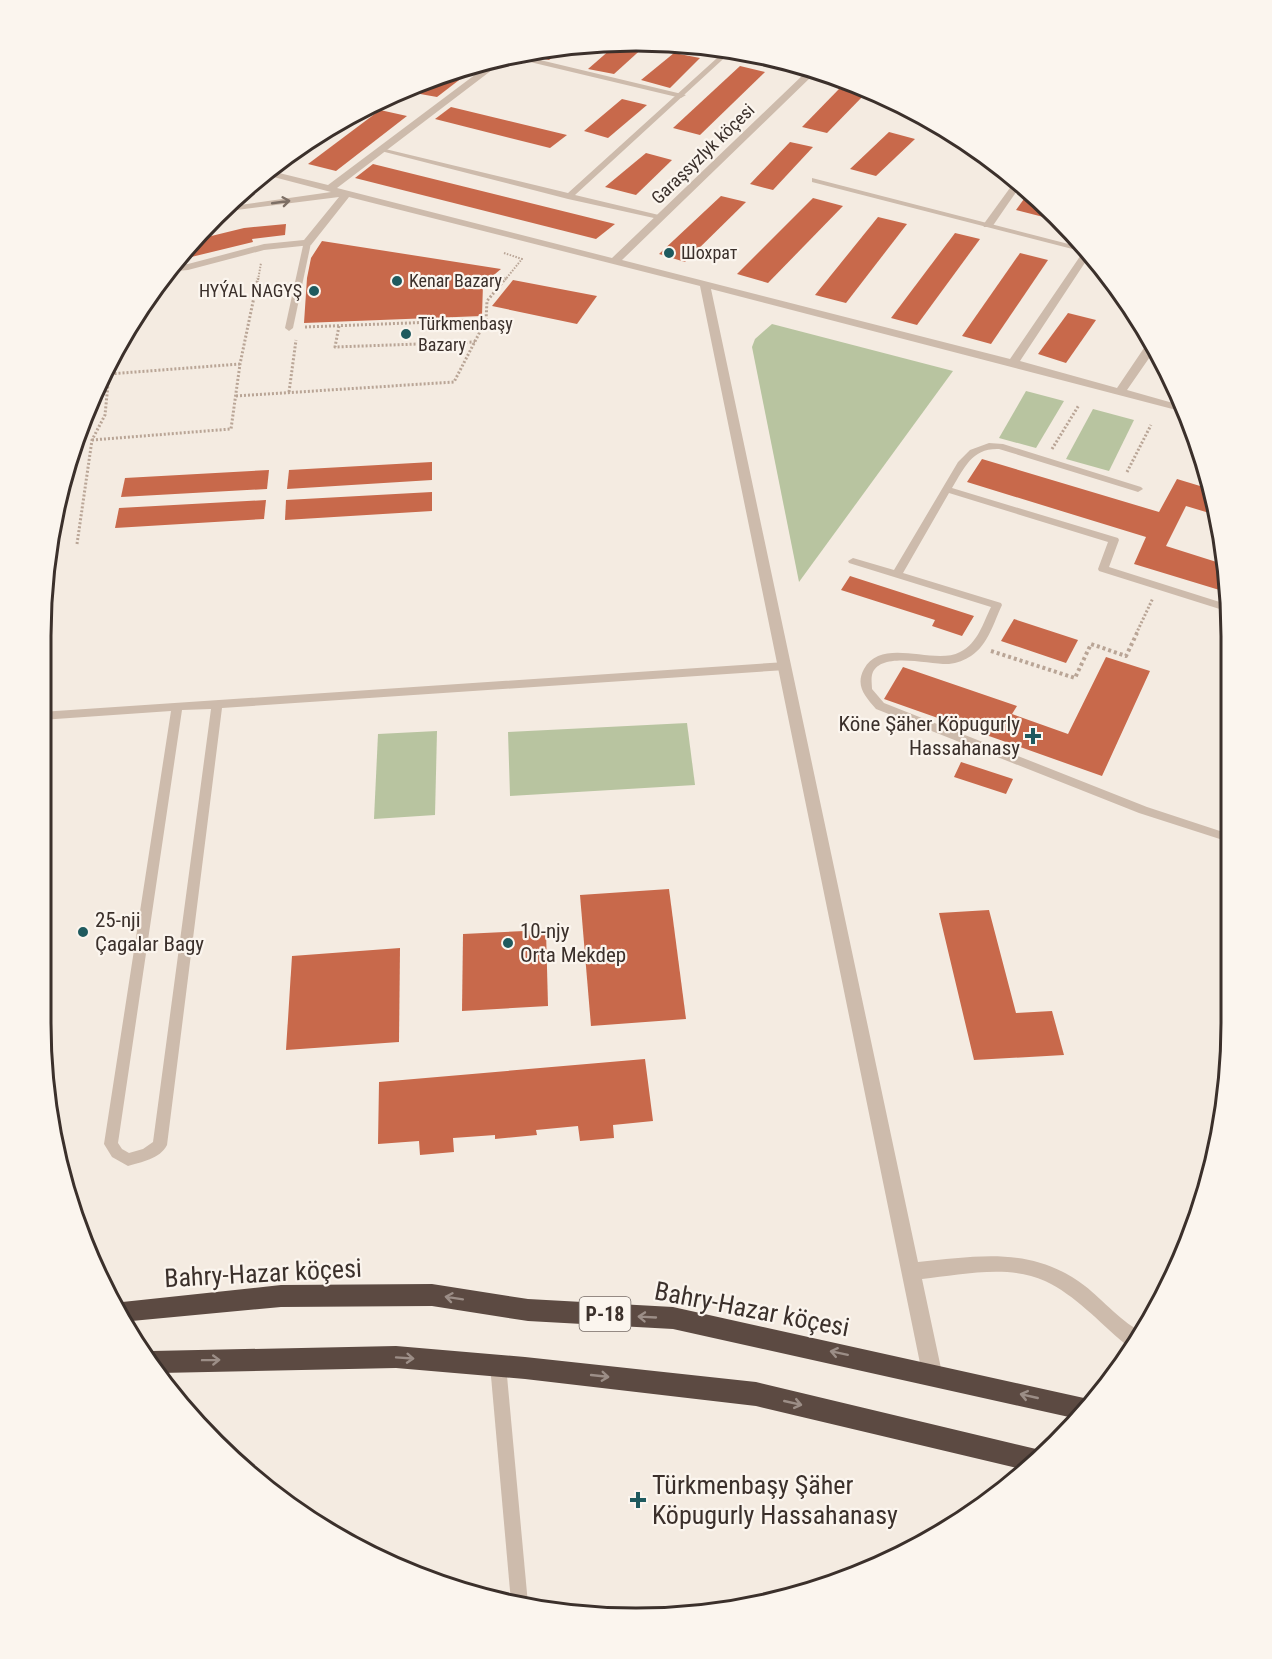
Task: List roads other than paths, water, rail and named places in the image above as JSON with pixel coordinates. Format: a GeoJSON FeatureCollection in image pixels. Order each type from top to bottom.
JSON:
{"type":"FeatureCollection","features":[{"type":"Feature","properties":{"kind":"highway","name":"Bahry-Hazar köçesi"},"geometry":{"type":"LineString","coordinates":[[126,1311],[281,1296],[432,1295],[528,1310],[673,1318],[932,1373],[1078,1407]]}},
{"type":"Feature","properties":{"kind":"highway"},"geometry":{"type":"LineString","coordinates":[[160,1362],[396,1358],[498,1365],[756,1394],[1027,1459]]}},
{"type":"Feature","properties":{"kind":"street"},"geometry":{"type":"LineString","coordinates":[[529,61],[681,95]]}},
{"type":"Feature","properties":{"kind":"street"},"geometry":{"type":"LineString","coordinates":[[329,189],[489,70]]}},
{"type":"Feature","properties":{"kind":"street","name":"Garaşsyzlyk köçesi"},"geometry":{"type":"LineString","coordinates":[[615,261],[807,77]]}},
{"type":"Feature","properties":{"kind":"street"},"geometry":{"type":"LineString","coordinates":[[276,175],[1013,363],[1174,407]]}},
{"type":"Feature","properties":{"kind":"street"},"geometry":{"type":"LineString","coordinates":[[988,225],[1014,189]]}},
{"type":"Feature","properties":{"kind":"street"},"geometry":{"type":"LineString","coordinates":[[237,208],[347,193]]}},
{"type":"Feature","properties":{"kind":"street"},"geometry":{"type":"LineString","coordinates":[[182,268],[264,247],[307,243],[347,193]]}},
{"type":"Feature","properties":{"kind":"street"},"geometry":{"type":"LineString","coordinates":[[1013,363],[1082,258]]}},
{"type":"Feature","properties":{"kind":"street"},"geometry":{"type":"LineString","coordinates":[[705,286],[932,1373]]}},
{"type":"Feature","properties":{"kind":"street"},"geometry":{"type":"LineString","coordinates":[[1120,392],[1147,351]]}},
{"type":"Feature","properties":{"kind":"street"},"geometry":{"type":"LineString","coordinates":[[911,1271],[1007,1263],[1045,1272],[1073,1289],[1130,1336]]}},
{"type":"Feature","properties":{"kind":"lane"},"geometry":{"type":"LineString","coordinates":[[568,197],[722,58]]}},
{"type":"Feature","properties":{"kind":"lane"},"geometry":{"type":"LineString","coordinates":[[381,150],[660,218]]}},
{"type":"Feature","properties":{"kind":"lane"},"geometry":{"type":"LineString","coordinates":[[815,180],[1074,248]]}},
{"type":"Feature","properties":{"kind":"lane"},"geometry":{"type":"LineString","coordinates":[[293,327],[307,243]]}},
{"type":"Feature","properties":{"kind":"lane"},"geometry":{"type":"LineString","coordinates":[[897,574],[946,489],[974,449],[986,444],[1138,489]]}},
{"type":"Feature","properties":{"kind":"lane"},"geometry":{"type":"LineString","coordinates":[[946,489],[1114,540],[1103,569],[1220,606]]}},
{"type":"Feature","properties":{"kind":"lane"},"geometry":{"type":"LineString","coordinates":[[853,561],[997,605],[977,646],[954,659],[904,655],[881,660],[867,673],[866,690],[871,699],[891,712],[1143,810],[1221,835]]}},
{"type":"Feature","properties":{"kind":"lane"},"geometry":{"type":"LineString","coordinates":[[51,715],[786,666]]}},
{"type":"Feature","properties":{"kind":"lane"},"geometry":{"type":"LineString","coordinates":[[177,707],[111,1144],[117,1153],[128,1160],[147,1154],[160,1145],[218,704]]}},
{"type":"Feature","properties":{"kind":"lane"},"geometry":{"type":"LineString","coordinates":[[498,1365],[519,1596]]}},
{"type":"Feature","properties":{"kind":"place","name":"Шохрат"},"geometry":{"type":"Point","coordinates":[669,253]}},
{"type":"Feature","properties":{"kind":"place","name":"Kenar Bazary"},"geometry":{"type":"Point","coordinates":[397,281]}},
{"type":"Feature","properties":{"kind":"place","name":"HYÝAL NAGYŞ"},"geometry":{"type":"Point","coordinates":[314,291]}},
{"type":"Feature","properties":{"kind":"place","name":"Türkmenbaşy Bazary"},"geometry":{"type":"Point","coordinates":[406,334]}},
{"type":"Feature","properties":{"kind":"place","name":"Köne Şäher Köpugurly Hassahanasy"},"geometry":{"type":"Point","coordinates":[1033,736]}},
{"type":"Feature","properties":{"kind":"place","name":"25-nji Çagalar Bagy"},"geometry":{"type":"Point","coordinates":[83,932]}},
{"type":"Feature","properties":{"kind":"place","name":"10-njy Orta Mekdep"},"geometry":{"type":"Point","coordinates":[508,943]}},
{"type":"Feature","properties":{"kind":"place","name":"Türkmenbaşy Şäher Köpugurly Hassahanasy"},"geometry":{"type":"Point","coordinates":[638,1500]}}]}
